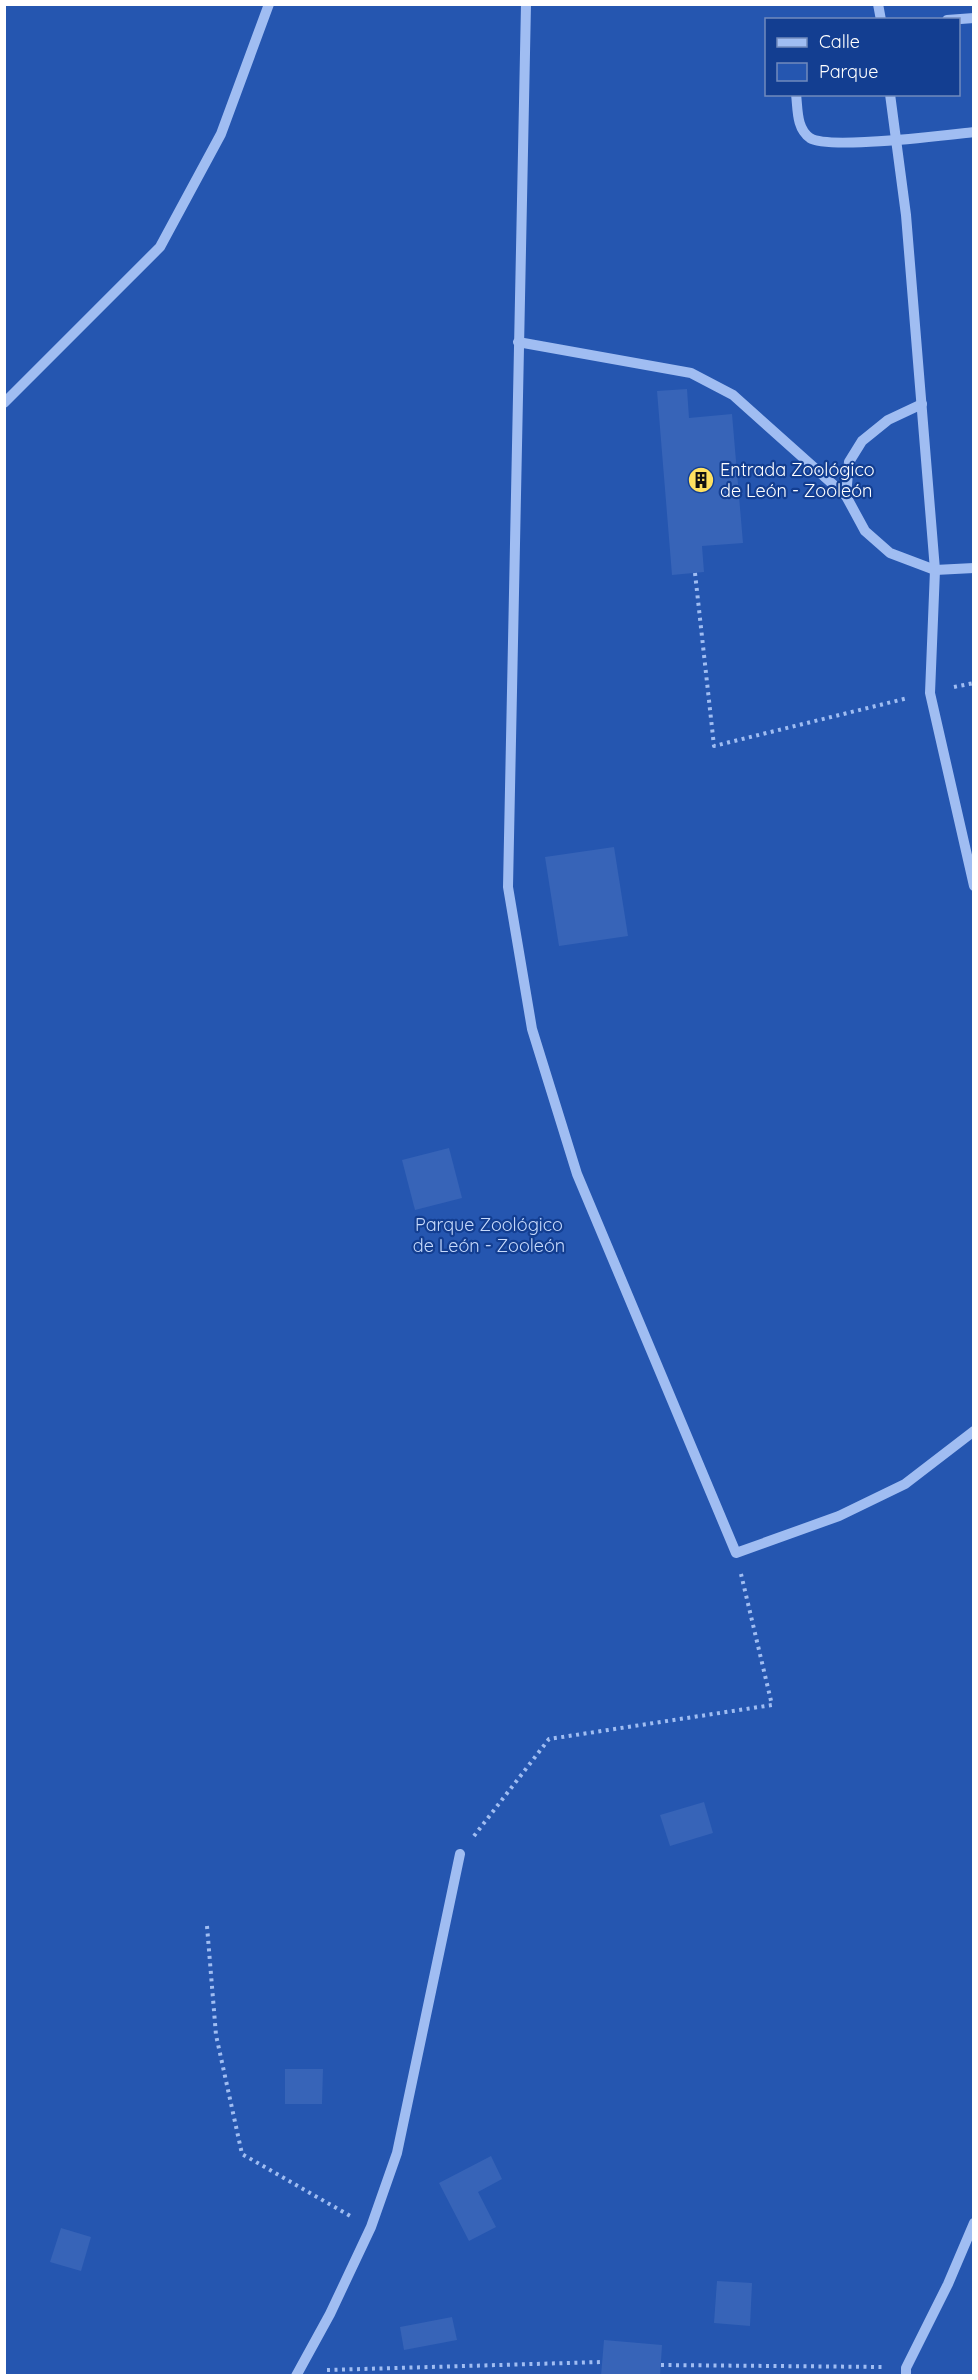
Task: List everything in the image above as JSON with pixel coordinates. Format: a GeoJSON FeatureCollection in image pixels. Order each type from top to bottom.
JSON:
{"type":"FeatureCollection","features":[{"type":"Feature","properties":{"kind":"lane"},"geometry":{"type":"LineString","coordinates":[[4,403],[160,247],[221,134],[269,4]]}},
{"type":"Feature","properties":{"kind":"lane"},"geometry":{"type":"LineString","coordinates":[[526,4],[508,887],[532,1029],[577,1174],[736,1553],[839,1516],[905,1484],[974,1431]]}},
{"type":"Feature","properties":{"kind":"lane"},"geometry":{"type":"LineString","coordinates":[[796,96],[800,125],[810,138],[823,141],[896,140],[974,132]]}},
{"type":"Feature","properties":{"kind":"lane"},"geometry":{"type":"LineString","coordinates":[[890,96],[908,227],[935,570],[930,693],[974,886]]}},
{"type":"Feature","properties":{"kind":"lane"},"geometry":{"type":"LineString","coordinates":[[518,342],[691,373],[734,395],[846,496],[865,531],[891,553],[935,570],[974,568]]}},
{"type":"Feature","properties":{"kind":"lane"},"geometry":{"type":"LineString","coordinates":[[846,496],[849,462],[862,441],[888,420],[922,404]]}},
{"type":"Feature","properties":{"kind":"lane"},"geometry":{"type":"LineString","coordinates":[[297,2373],[330,2314],[370,2228],[397,2153],[460,1854]]}},
{"type":"Feature","properties":{"kind":"lane"},"geometry":{"type":"LineString","coordinates":[[906,2372],[974,2223]]}},
{"type":"Feature","properties":{"kind":"path"},"geometry":{"type":"LineString","coordinates":[[695,573],[714,746],[974,683]]}},
{"type":"Feature","properties":{"kind":"path"},"geometry":{"type":"LineString","coordinates":[[460,1854],[549,1739],[772,1705],[736,1553]]}},
{"type":"Feature","properties":{"kind":"path"},"geometry":{"type":"LineString","coordinates":[[207,1926],[216,2035],[242,2154],[370,2228]]}},
{"type":"Feature","properties":{"kind":"path"},"geometry":{"type":"LineString","coordinates":[[297,2373],[602,2362]]}},
{"type":"Feature","properties":{"kind":"path"},"geometry":{"type":"LineString","coordinates":[[661,2365],[906,2372]]}},
{"type":"Feature","properties":{"kind":"green space","name":"Parque Zoológico de León - Zooleón"},"geometry":{"type":"Polygon","coordinates":[[[5,5],[973,5],[973,2375],[5,2376],[5,5]]]}},
{"type":"Feature","properties":{"kind":"building","name":"Entrada Zoológico de León - Zooleón"},"geometry":{"type":"Polygon","coordinates":[[[687,389],[689,418],[732,414],[743,543],[702,546],[704,572],[672,575],[657,391],[687,389]]]}},
{"type":"Feature","properties":{"kind":"building"},"geometry":{"type":"Polygon","coordinates":[[[614,847],[628,936],[559,946],[545,857],[614,847]]]}},
{"type":"Feature","properties":{"kind":"building"},"geometry":{"type":"Polygon","coordinates":[[[449,1148],[462,1198],[415,1210],[402,1160],[449,1148]]]}},
{"type":"Feature","properties":{"kind":"building"},"geometry":{"type":"Polygon","coordinates":[[[704,1802],[713,1833],[670,1846],[660,1815],[704,1802]]]}},
{"type":"Feature","properties":{"kind":"building"},"geometry":{"type":"Polygon","coordinates":[[[285,2069],[323,2069],[322,2104],[285,2104],[285,2069]]]}},
{"type":"Feature","properties":{"kind":"building"},"geometry":{"type":"Polygon","coordinates":[[[491,2156],[502,2179],[478,2192],[496,2227],[469,2241],[439,2183],[491,2156]]]}},
{"type":"Feature","properties":{"kind":"building"},"geometry":{"type":"Polygon","coordinates":[[[61,2228],[91,2237],[81,2271],[50,2262],[61,2228]]]}},
{"type":"Feature","properties":{"kind":"building"},"geometry":{"type":"Polygon","coordinates":[[[717,2281],[752,2283],[750,2326],[714,2323],[717,2281]]]}},
{"type":"Feature","properties":{"kind":"building"},"geometry":{"type":"Polygon","coordinates":[[[452,2317],[457,2340],[404,2350],[400,2327],[452,2317]]]}},
{"type":"Feature","properties":{"kind":"building"},"geometry":{"type":"Polygon","coordinates":[[[604,2340],[662,2345],[660,2376],[601,2376],[604,2340]]]}},
{"type":"Feature","properties":{"kind":"place","name":"Entrada Zoológico de León - Zooleón"},"geometry":{"type":"Point","coordinates":[701,480]}}]}
